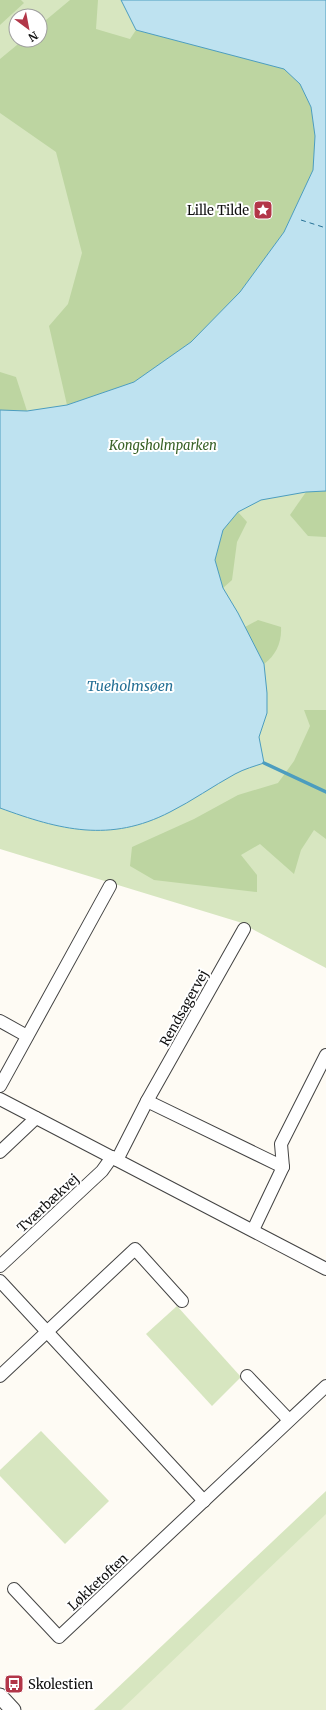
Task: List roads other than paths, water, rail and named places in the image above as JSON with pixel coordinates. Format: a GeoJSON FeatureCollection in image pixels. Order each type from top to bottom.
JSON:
{"type":"FeatureCollection","features":[{"type":"Feature","properties":{"kind":"street"},"geometry":{"type":"LineString","coordinates":[[0,1086],[110,886]]}},
{"type":"Feature","properties":{"kind":"street","name":"Rendsagervej"},"geometry":{"type":"LineString","coordinates":[[114,1159],[244,929]]}},
{"type":"Feature","properties":{"kind":"street"},"geometry":{"type":"LineString","coordinates":[[0,1021],[28,1036]]}},
{"type":"Feature","properties":{"kind":"street"},"geometry":{"type":"LineString","coordinates":[[253,1230],[283,1167],[282,1144],[326,1055]]}},
{"type":"Feature","properties":{"kind":"street"},"geometry":{"type":"LineString","coordinates":[[0,1099],[326,1268]]}},
{"type":"Feature","properties":{"kind":"street"},"geometry":{"type":"LineString","coordinates":[[148,1101],[283,1167]]}},
{"type":"Feature","properties":{"kind":"street"},"geometry":{"type":"LineString","coordinates":[[0,1152],[36,1118]]}},
{"type":"Feature","properties":{"kind":"street","name":"Tværbækvej"},"geometry":{"type":"LineString","coordinates":[[0,1266],[114,1159]]}},
{"type":"Feature","properties":{"kind":"street"},"geometry":{"type":"LineString","coordinates":[[0,1376],[135,1249],[182,1301]]}},
{"type":"Feature","properties":{"kind":"street"},"geometry":{"type":"LineString","coordinates":[[0,1281],[204,1501]]}},
{"type":"Feature","properties":{"kind":"street"},"geometry":{"type":"LineString","coordinates":[[247,1376],[289,1420]]}},
{"type":"Feature","properties":{"kind":"street","name":"Løkketoften"},"geometry":{"type":"LineString","coordinates":[[14,1589],[59,1637],[326,1386]]}},
{"type":"Feature","properties":{"kind":"street"},"geometry":{"type":"LineString","coordinates":[[0,1696],[13,1710]]}},
{"type":"Feature","properties":{"kind":"water","name":"Tueholmsøen"},"geometry":{"type":"Polygon","coordinates":[[[121,0],[326,0],[326,491],[306,492],[261,500],[238,512],[223,530],[215,560],[223,588],[238,613],[264,664],[267,693],[267,713],[259,737],[264,763],[238,772],[178,808],[148,822],[127,828],[85,830],[43,822],[0,808],[0,410],[27,411],[67,405],[134,382],[191,342],[240,292],[284,232],[313,170],[315,136],[311,107],[300,84],[284,69],[136,30],[121,0]]]}},
{"type":"Feature","properties":{"kind":"waterway"},"geometry":{"type":"LineString","coordinates":[[264,763],[326,792]]}},
{"type":"Feature","properties":{"kind":"place","name":"Lille Tilde"},"geometry":{"type":"Point","coordinates":[263,210]}},
{"type":"Feature","properties":{"kind":"place","name":"Skolestien"},"geometry":{"type":"Point","coordinates":[14,1684]}},
{"type":"Feature","properties":{"kind":"park label","name":"Kongsholmparken"},"geometry":{"type":"Point","coordinates":[163,445]}}]}
